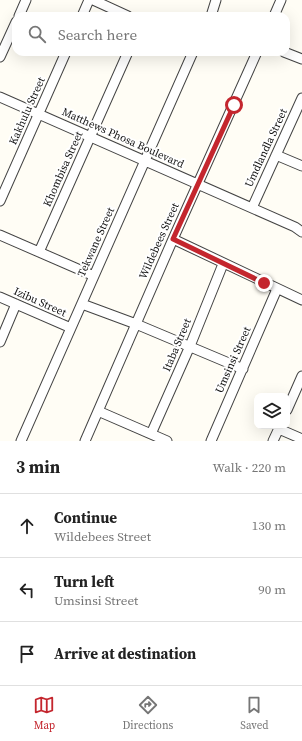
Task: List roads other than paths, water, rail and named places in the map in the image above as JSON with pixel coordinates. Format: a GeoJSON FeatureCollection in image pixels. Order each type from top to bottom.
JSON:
{"type":"FeatureCollection","features":[{"type":"Feature","properties":{"kind":"street"},"geometry":{"type":"LineString","coordinates":[[21,12],[26,0]]}},
{"type":"Feature","properties":{"kind":"street"},"geometry":{"type":"LineString","coordinates":[[84,12],[89,0]]}},
{"type":"Feature","properties":{"kind":"street"},"geometry":{"type":"LineString","coordinates":[[93,0],[119,12]]}},
{"type":"Feature","properties":{"kind":"street"},"geometry":{"type":"LineString","coordinates":[[276,12],[281,0]]}},
{"type":"Feature","properties":{"kind":"street"},"geometry":{"type":"LineString","coordinates":[[212,12],[215,1]]}},
{"type":"Feature","properties":{"kind":"street"},"geometry":{"type":"LineString","coordinates":[[0,57],[12,31]]}},
{"type":"Feature","properties":{"kind":"street"},"geometry":{"type":"LineString","coordinates":[[290,54],[302,59]]}},
{"type":"Feature","properties":{"kind":"street","name":"Kakhulu Street"},"geometry":{"type":"LineString","coordinates":[[0,201],[64,56]]}},
{"type":"Feature","properties":{"kind":"street","name":"Khombisa Street"},"geometry":{"type":"LineString","coordinates":[[39,252],[126,56]]}},
{"type":"Feature","properties":{"kind":"street","name":"Tekwane Street"},"geometry":{"type":"LineString","coordinates":[[22,441],[191,56]]}},
{"type":"Feature","properties":{"kind":"street","name":"Wildebees Street"},"geometry":{"type":"LineString","coordinates":[[85,441],[173,239],[255,56]]}},
{"type":"Feature","properties":{"kind":"street","name":"Matthews Phosa Boulevard"},"geometry":{"type":"LineString","coordinates":[[0,97],[199,184],[295,227],[302,232]]}},
{"type":"Feature","properties":{"kind":"street","name":"Umdlandla Street"},"geometry":{"type":"LineString","coordinates":[[252,208],[301,103]]}},
{"type":"Feature","properties":{"kind":"street"},"geometry":{"type":"LineString","coordinates":[[276,155],[302,166]]}},
{"type":"Feature","properties":{"kind":"street"},"geometry":{"type":"LineString","coordinates":[[0,236],[94,276]]}},
{"type":"Feature","properties":{"kind":"street"},"geometry":{"type":"LineString","coordinates":[[173,239],[277,290],[302,300]]}},
{"type":"Feature","properties":{"kind":"street","name":"Itaba Street"},"geometry":{"type":"LineString","coordinates":[[151,434],[190,346],[223,264]]}},
{"type":"Feature","properties":{"kind":"street","name":"Umsinsi Street"},"geometry":{"type":"LineString","coordinates":[[211,441],[277,290]]}},
{"type":"Feature","properties":{"kind":"street","name":"Izibu Street"},"geometry":{"type":"LineString","coordinates":[[0,297],[71,328]]}},
{"type":"Feature","properties":{"kind":"street"},"geometry":{"type":"LineString","coordinates":[[0,342],[16,304]]}},
{"type":"Feature","properties":{"kind":"street"},"geometry":{"type":"LineString","coordinates":[[82,304],[136,324],[243,369]]}},
{"type":"Feature","properties":{"kind":"street"},"geometry":{"type":"LineString","coordinates":[[290,403],[302,376]]}},
{"type":"Feature","properties":{"kind":"street"},"geometry":{"type":"LineString","coordinates":[[98,411],[167,441]]}},
{"type":"Feature","properties":{"kind":"street"},"geometry":{"type":"LineString","coordinates":[[273,441],[278,429]]}},
{"type":"Feature","properties":{"kind":"street"},"geometry":{"type":"LineString","coordinates":[[283,429],[302,438]]}}]}
